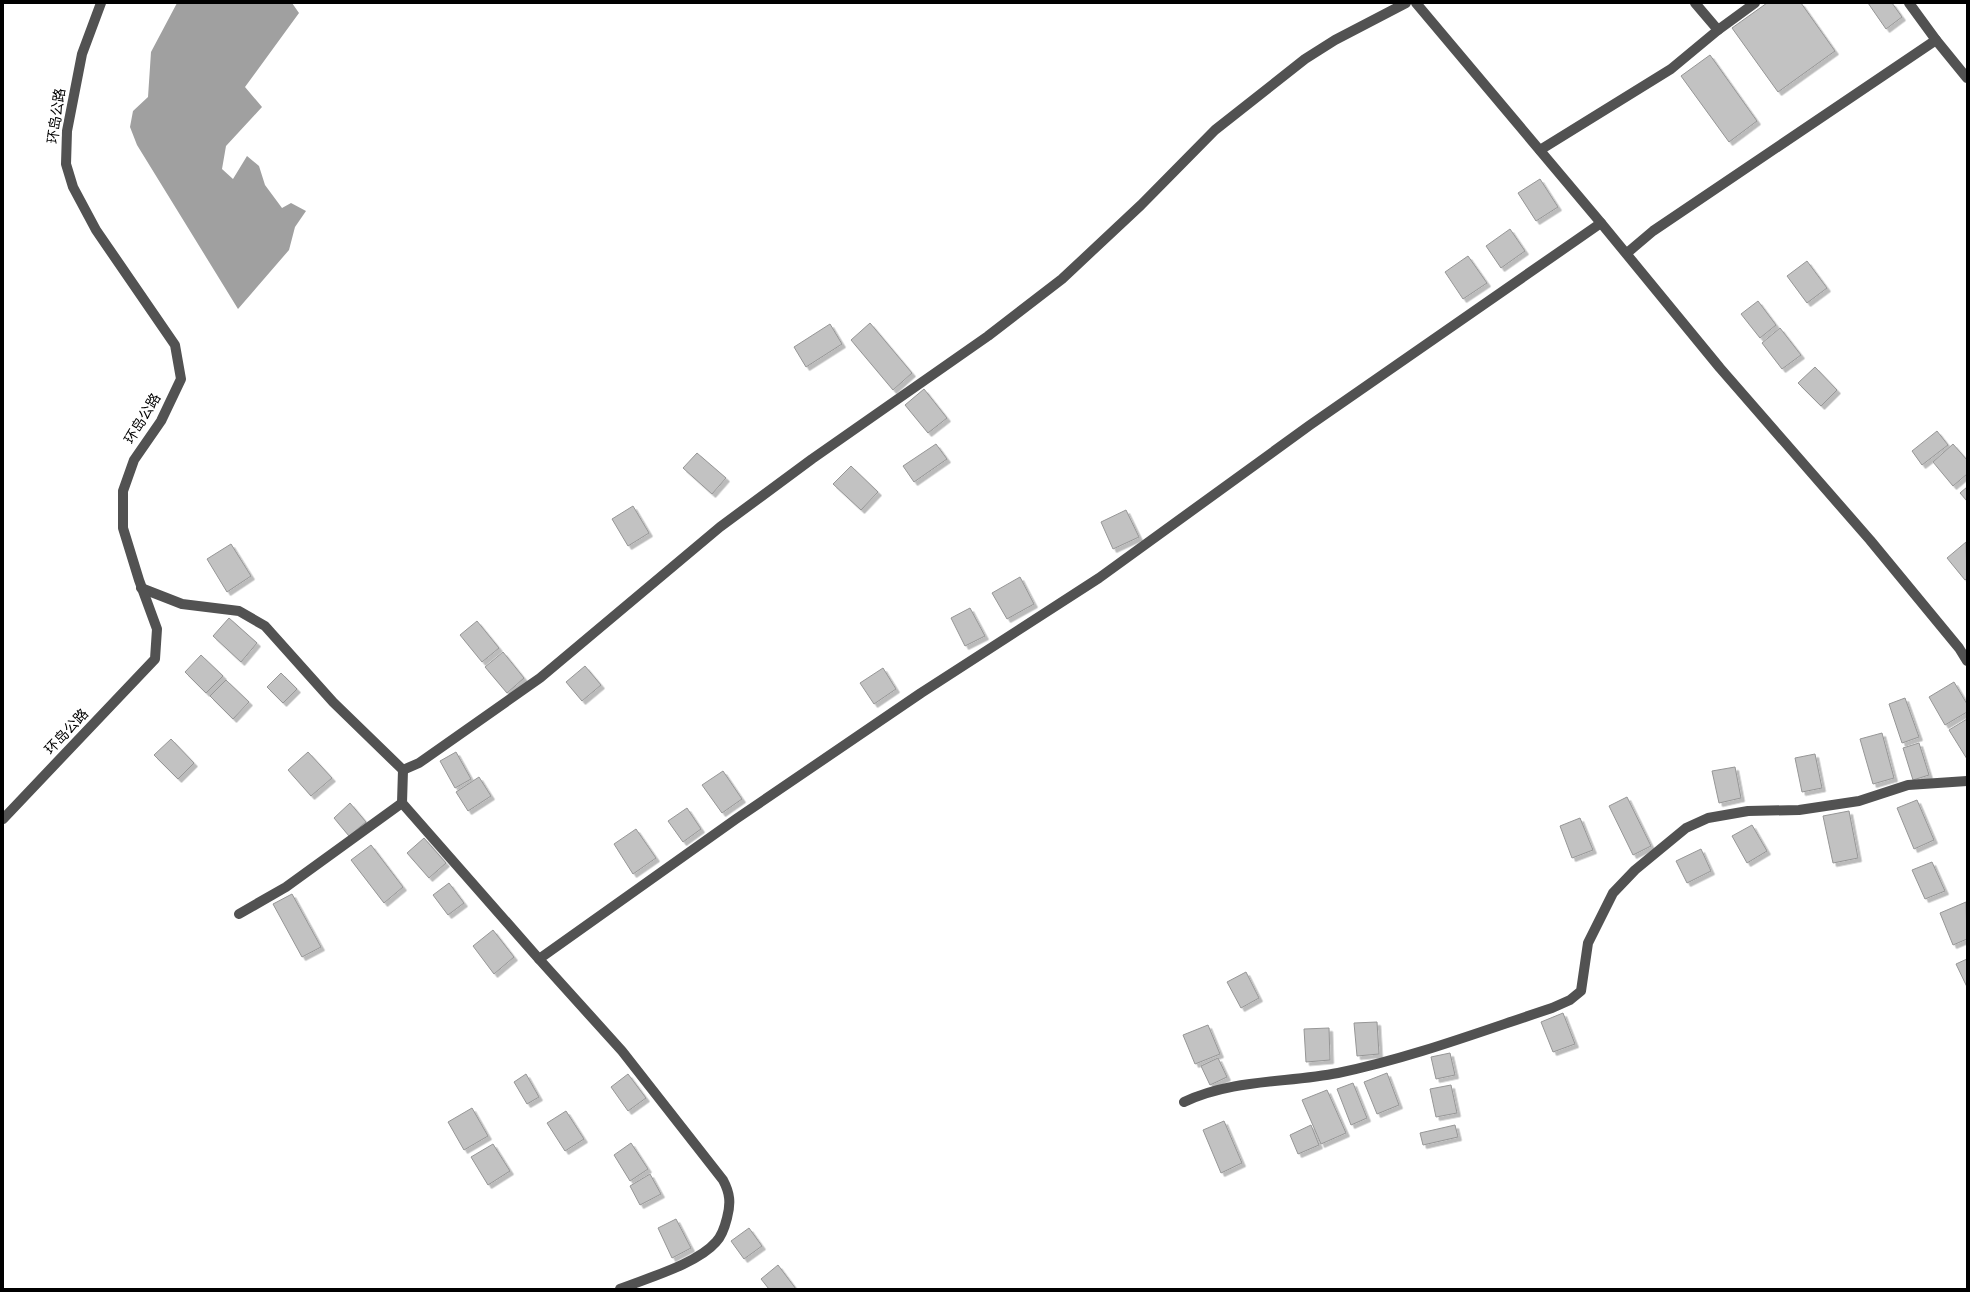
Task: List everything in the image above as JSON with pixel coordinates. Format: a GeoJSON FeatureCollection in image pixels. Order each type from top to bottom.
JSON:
{"type":"FeatureCollection","features":[{"type":"Feature","properties":{"kind":"street","name":"环岛公路"},"geometry":{"type":"LineString","coordinates":[[3,819],[155,659],[157,629],[141,588],[123,528],[123,491],[134,460],[161,421],[182,379],[175,345],[96,230],[73,187],[66,164],[67,131],[82,54],[101,3]]}},
{"type":"Feature","properties":{"kind":"street"},"geometry":{"type":"LineString","coordinates":[[403,770],[419,763],[540,678],[720,527],[812,459],[988,336],[1062,279],[1141,205],[1215,130],[1305,59],[1335,40],[1406,3]]}},
{"type":"Feature","properties":{"kind":"street"},"geometry":{"type":"LineString","coordinates":[[1416,3],[1601,223],[1720,368],[1870,540],[1959,648],[1967,661]]}},
{"type":"Feature","properties":{"kind":"street"},"geometry":{"type":"LineString","coordinates":[[1695,3],[1718,30]]}},
{"type":"Feature","properties":{"kind":"street"},"geometry":{"type":"LineString","coordinates":[[1540,150],[1671,69],[1718,30],[1755,3]]}},
{"type":"Feature","properties":{"kind":"street"},"geometry":{"type":"LineString","coordinates":[[1910,3],[1936,40],[1967,78]]}},
{"type":"Feature","properties":{"kind":"street"},"geometry":{"type":"LineString","coordinates":[[1626,254],[1653,231],[1936,40]]}},
{"type":"Feature","properties":{"kind":"street"},"geometry":{"type":"LineString","coordinates":[[539,959],[736,819],[921,693],[1099,578],[1316,420],[1601,223]]}},
{"type":"Feature","properties":{"kind":"street"},"geometry":{"type":"LineString","coordinates":[[141,588],[182,604],[239,611],[265,626],[333,702],[403,770],[402,802],[539,959],[622,1051],[723,1180],[729,1192],[729,1211],[724,1229],[716,1242],[698,1257],[620,1289]]}},
{"type":"Feature","properties":{"kind":"street"},"geometry":{"type":"LineString","coordinates":[[1184,1102],[1204,1093],[1228,1087],[1338,1073],[1423,1050],[1538,1013],[1570,1000],[1581,991],[1588,944],[1613,893],[1635,870],[1686,828],[1708,818],[1748,811],[1799,810],[1859,801],[1908,785],[1967,781]]}},
{"type":"Feature","properties":{"kind":"street"},"geometry":{"type":"LineString","coordinates":[[239,914],[286,887],[402,802]]}},
{"type":"Feature","properties":{"kind":"shaded area"},"geometry":{"type":"Polygon","coordinates":[[[177,3],[292,3],[299,13],[245,87],[262,107],[226,146],[222,169],[233,179],[247,156],[259,166],[265,185],[282,208],[291,203],[306,211],[295,227],[289,250],[238,309],[137,145],[130,127],[133,111],[148,97],[151,52],[177,3]]]}},
{"type":"Feature","properties":{"kind":"building"},"geometry":{"type":"Polygon","coordinates":[[[1767,3],[1801,3],[1835,51],[1778,92],[1732,28],[1767,3]]]}},
{"type":"Feature","properties":{"kind":"building"},"geometry":{"type":"Polygon","coordinates":[[[1868,3],[1892,3],[1902,17],[1886,29],[1868,3]]]}},
{"type":"Feature","properties":{"kind":"building"},"geometry":{"type":"Polygon","coordinates":[[[1710,55],[1757,121],[1729,142],[1681,76],[1710,55]]]}},
{"type":"Feature","properties":{"kind":"building"},"geometry":{"type":"Polygon","coordinates":[[[1540,179],[1558,207],[1536,221],[1518,193],[1540,179]]]}},
{"type":"Feature","properties":{"kind":"building"},"geometry":{"type":"Polygon","coordinates":[[[1510,229],[1525,251],[1501,268],[1486,246],[1510,229]]]}},
{"type":"Feature","properties":{"kind":"building"},"geometry":{"type":"Polygon","coordinates":[[[1468,256],[1487,283],[1463,299],[1445,272],[1468,256]]]}},
{"type":"Feature","properties":{"kind":"building"},"geometry":{"type":"Polygon","coordinates":[[[1807,261],[1827,288],[1807,303],[1787,276],[1807,261]]]}},
{"type":"Feature","properties":{"kind":"building"},"geometry":{"type":"Polygon","coordinates":[[[1758,301],[1776,325],[1760,338],[1741,314],[1758,301]]]}},
{"type":"Feature","properties":{"kind":"building"},"geometry":{"type":"Polygon","coordinates":[[[870,323],[912,373],[893,390],[851,340],[870,323]]]}},
{"type":"Feature","properties":{"kind":"building"},"geometry":{"type":"Polygon","coordinates":[[[830,324],[842,344],[806,367],[794,347],[830,324]]]}},
{"type":"Feature","properties":{"kind":"building"},"geometry":{"type":"Polygon","coordinates":[[[1780,328],[1801,355],[1782,369],[1762,343],[1780,328]]]}},
{"type":"Feature","properties":{"kind":"building"},"geometry":{"type":"Polygon","coordinates":[[[1815,367],[1837,390],[1821,406],[1798,383],[1815,367]]]}},
{"type":"Feature","properties":{"kind":"building"},"geometry":{"type":"Polygon","coordinates":[[[924,389],[947,418],[928,433],[905,405],[924,389]]]}},
{"type":"Feature","properties":{"kind":"building"},"geometry":{"type":"Polygon","coordinates":[[[1937,431],[1948,445],[1922,465],[1912,451],[1937,431]]]}},
{"type":"Feature","properties":{"kind":"building"},"geometry":{"type":"Polygon","coordinates":[[[936,444],[947,459],[914,482],[903,466],[936,444]]]}},
{"type":"Feature","properties":{"kind":"building"},"geometry":{"type":"Polygon","coordinates":[[[1953,444],[1967,460],[1967,474],[1953,486],[1933,462],[1953,444]]]}},
{"type":"Feature","properties":{"kind":"building"},"geometry":{"type":"Polygon","coordinates":[[[697,453],[726,478],[712,494],[683,468],[697,453]]]}},
{"type":"Feature","properties":{"kind":"building"},"geometry":{"type":"Polygon","coordinates":[[[851,466],[878,492],[861,510],[833,484],[851,466]]]}},
{"type":"Feature","properties":{"kind":"building"},"geometry":{"type":"Polygon","coordinates":[[[1967,487],[1967,501],[1960,493],[1967,487]]]}},
{"type":"Feature","properties":{"kind":"building"},"geometry":{"type":"Polygon","coordinates":[[[633,506],[649,533],[628,546],[612,519],[633,506]]]}},
{"type":"Feature","properties":{"kind":"building"},"geometry":{"type":"Polygon","coordinates":[[[1126,510],[1139,537],[1113,549],[1101,522],[1126,510]]]}},
{"type":"Feature","properties":{"kind":"building"},"geometry":{"type":"Polygon","coordinates":[[[1966,542],[1967,578],[1965,580],[1947,558],[1966,542]]]}},
{"type":"Feature","properties":{"kind":"building"},"geometry":{"type":"Polygon","coordinates":[[[231,544],[251,576],[227,592],[207,559],[231,544]]]}},
{"type":"Feature","properties":{"kind":"building"},"geometry":{"type":"Polygon","coordinates":[[[1020,577],[1034,604],[1007,619],[992,593],[1020,577]]]}},
{"type":"Feature","properties":{"kind":"building"},"geometry":{"type":"Polygon","coordinates":[[[970,608],[985,636],[965,646],[951,618],[970,608]]]}},
{"type":"Feature","properties":{"kind":"building"},"geometry":{"type":"Polygon","coordinates":[[[229,618],[257,643],[241,662],[213,636],[229,618]]]}},
{"type":"Feature","properties":{"kind":"building"},"geometry":{"type":"Polygon","coordinates":[[[477,621],[499,648],[482,662],[460,635],[477,621]]]}},
{"type":"Feature","properties":{"kind":"building"},"geometry":{"type":"Polygon","coordinates":[[[503,652],[524,678],[507,693],[485,667],[503,652]]]}},
{"type":"Feature","properties":{"kind":"building"},"geometry":{"type":"Polygon","coordinates":[[[201,655],[223,676],[206,693],[185,672],[201,655]]]}},
{"type":"Feature","properties":{"kind":"building"},"geometry":{"type":"Polygon","coordinates":[[[585,666],[601,685],[582,701],[566,682],[585,666]]]}},
{"type":"Feature","properties":{"kind":"building"},"geometry":{"type":"Polygon","coordinates":[[[883,668],[896,689],[874,704],[860,683],[883,668]]]}},
{"type":"Feature","properties":{"kind":"building"},"geometry":{"type":"Polygon","coordinates":[[[281,673],[297,689],[283,703],[267,687],[281,673]]]}},
{"type":"Feature","properties":{"kind":"building"},"geometry":{"type":"Polygon","coordinates":[[[226,680],[249,702],[233,719],[210,696],[226,680]]]}},
{"type":"Feature","properties":{"kind":"building"},"geometry":{"type":"Polygon","coordinates":[[[1954,682],[1967,704],[1967,712],[1945,725],[1929,697],[1954,682]]]}},
{"type":"Feature","properties":{"kind":"building"},"geometry":{"type":"Polygon","coordinates":[[[1905,698],[1919,737],[1902,743],[1889,704],[1905,698]]]}},
{"type":"Feature","properties":{"kind":"building"},"geometry":{"type":"Polygon","coordinates":[[[1967,719],[1967,759],[1949,730],[1967,719]]]}},
{"type":"Feature","properties":{"kind":"building"},"geometry":{"type":"Polygon","coordinates":[[[1882,733],[1894,778],[1873,784],[1860,739],[1882,733]]]}},
{"type":"Feature","properties":{"kind":"building"},"geometry":{"type":"Polygon","coordinates":[[[171,739],[194,763],[178,779],[154,755],[171,739]]]}},
{"type":"Feature","properties":{"kind":"building"},"geometry":{"type":"Polygon","coordinates":[[[1919,743],[1929,775],[1913,780],[1903,748],[1919,743]]]}},
{"type":"Feature","properties":{"kind":"building"},"geometry":{"type":"Polygon","coordinates":[[[308,752],[332,778],[311,796],[288,770],[308,752]]]}},
{"type":"Feature","properties":{"kind":"building"},"geometry":{"type":"Polygon","coordinates":[[[456,752],[471,779],[455,788],[440,761],[456,752]]]}},
{"type":"Feature","properties":{"kind":"building"},"geometry":{"type":"Polygon","coordinates":[[[1815,754],[1822,788],[1802,792],[1795,758],[1815,754]]]}},
{"type":"Feature","properties":{"kind":"building"},"geometry":{"type":"Polygon","coordinates":[[[1735,767],[1741,798],[1719,803],[1712,771],[1735,767]]]}},
{"type":"Feature","properties":{"kind":"building"},"geometry":{"type":"Polygon","coordinates":[[[723,771],[742,799],[722,813],[702,785],[723,771]]]}},
{"type":"Feature","properties":{"kind":"building"},"geometry":{"type":"Polygon","coordinates":[[[479,777],[491,796],[468,811],[456,792],[479,777]]]}},
{"type":"Feature","properties":{"kind":"building"},"geometry":{"type":"Polygon","coordinates":[[[1627,797],[1651,846],[1633,855],[1609,806],[1627,797]]]}},
{"type":"Feature","properties":{"kind":"building"},"geometry":{"type":"Polygon","coordinates":[[[1917,800],[1934,840],[1914,849],[1897,808],[1917,800]]]}},
{"type":"Feature","properties":{"kind":"building"},"geometry":{"type":"Polygon","coordinates":[[[350,803],[366,822],[349,836],[334,818],[350,803]]]}},
{"type":"Feature","properties":{"kind":"building"},"geometry":{"type":"Polygon","coordinates":[[[687,808],[701,829],[683,842],[668,821],[687,808]]]}},
{"type":"Feature","properties":{"kind":"building"},"geometry":{"type":"Polygon","coordinates":[[[1849,811],[1858,858],[1833,863],[1823,816],[1849,811]]]}},
{"type":"Feature","properties":{"kind":"building"},"geometry":{"type":"Polygon","coordinates":[[[1580,818],[1593,850],[1572,858],[1560,826],[1580,818]]]}},
{"type":"Feature","properties":{"kind":"building"},"geometry":{"type":"Polygon","coordinates":[[[1752,825],[1767,851],[1747,863],[1732,836],[1752,825]]]}},
{"type":"Feature","properties":{"kind":"building"},"geometry":{"type":"Polygon","coordinates":[[[636,829],[656,858],[633,874],[614,844],[636,829]]]}},
{"type":"Feature","properties":{"kind":"building"},"geometry":{"type":"Polygon","coordinates":[[[424,838],[446,863],[429,878],[407,853],[424,838]]]}},
{"type":"Feature","properties":{"kind":"building"},"geometry":{"type":"Polygon","coordinates":[[[371,845],[403,887],[384,903],[351,860],[371,845]]]}},
{"type":"Feature","properties":{"kind":"building"},"geometry":{"type":"Polygon","coordinates":[[[1701,849],[1711,871],[1687,883],[1676,861],[1701,849]]]}},
{"type":"Feature","properties":{"kind":"building"},"geometry":{"type":"Polygon","coordinates":[[[1932,862],[1945,891],[1925,899],[1912,870],[1932,862]]]}},
{"type":"Feature","properties":{"kind":"building"},"geometry":{"type":"Polygon","coordinates":[[[449,883],[464,903],[448,915],[433,895],[449,883]]]}},
{"type":"Feature","properties":{"kind":"building"},"geometry":{"type":"Polygon","coordinates":[[[292,894],[321,947],[302,957],[273,904],[292,894]]]}},
{"type":"Feature","properties":{"kind":"building"},"geometry":{"type":"Polygon","coordinates":[[[1966,902],[1967,939],[1953,945],[1940,913],[1966,902]]]}},
{"type":"Feature","properties":{"kind":"building"},"geometry":{"type":"Polygon","coordinates":[[[493,930],[514,957],[494,974],[473,946],[493,930]]]}},
{"type":"Feature","properties":{"kind":"building"},"geometry":{"type":"Polygon","coordinates":[[[1967,959],[1967,987],[1956,964],[1967,959]]]}},
{"type":"Feature","properties":{"kind":"building"},"geometry":{"type":"Polygon","coordinates":[[[1246,972],[1259,998],[1241,1008],[1227,982],[1246,972]]]}},
{"type":"Feature","properties":{"kind":"building"},"geometry":{"type":"Polygon","coordinates":[[[1563,1013],[1575,1044],[1553,1052],[1541,1022],[1563,1013]]]}},
{"type":"Feature","properties":{"kind":"building"},"geometry":{"type":"Polygon","coordinates":[[[1377,1022],[1379,1054],[1357,1056],[1354,1023],[1377,1022]]]}},
{"type":"Feature","properties":{"kind":"building"},"geometry":{"type":"Polygon","coordinates":[[[1208,1025],[1220,1054],[1195,1064],[1183,1035],[1208,1025]]]}},
{"type":"Feature","properties":{"kind":"building"},"geometry":{"type":"Polygon","coordinates":[[[1329,1028],[1330,1060],[1306,1062],[1304,1029],[1329,1028]]]}},
{"type":"Feature","properties":{"kind":"building"},"geometry":{"type":"Polygon","coordinates":[[[1450,1053],[1455,1075],[1436,1079],[1431,1057],[1450,1053]]]}},
{"type":"Feature","properties":{"kind":"building"},"geometry":{"type":"Polygon","coordinates":[[[1218,1058],[1227,1077],[1210,1085],[1201,1066],[1218,1058]]]}},
{"type":"Feature","properties":{"kind":"building"},"geometry":{"type":"Polygon","coordinates":[[[1387,1073],[1399,1105],[1377,1114],[1364,1082],[1387,1073]]]}},
{"type":"Feature","properties":{"kind":"building"},"geometry":{"type":"Polygon","coordinates":[[[526,1074],[539,1097],[527,1104],[514,1082],[526,1074]]]}},
{"type":"Feature","properties":{"kind":"building"},"geometry":{"type":"Polygon","coordinates":[[[628,1074],[646,1098],[628,1111],[611,1087],[628,1074]]]}},
{"type":"Feature","properties":{"kind":"building"},"geometry":{"type":"Polygon","coordinates":[[[1353,1083],[1367,1118],[1351,1125],[1337,1089],[1353,1083]]]}},
{"type":"Feature","properties":{"kind":"building"},"geometry":{"type":"Polygon","coordinates":[[[1451,1085],[1457,1113],[1436,1117],[1430,1089],[1451,1085]]]}},
{"type":"Feature","properties":{"kind":"building"},"geometry":{"type":"Polygon","coordinates":[[[1327,1090],[1346,1133],[1321,1144],[1302,1100],[1327,1090]]]}},
{"type":"Feature","properties":{"kind":"building"},"geometry":{"type":"Polygon","coordinates":[[[472,1108],[488,1136],[464,1150],[448,1122],[472,1108]]]}},
{"type":"Feature","properties":{"kind":"building"},"geometry":{"type":"Polygon","coordinates":[[[566,1111],[584,1139],[565,1151],[547,1123],[566,1111]]]}},
{"type":"Feature","properties":{"kind":"building"},"geometry":{"type":"Polygon","coordinates":[[[1224,1121],[1242,1163],[1221,1173],[1203,1130],[1224,1121]]]}},
{"type":"Feature","properties":{"kind":"building"},"geometry":{"type":"Polygon","coordinates":[[[1311,1125],[1319,1145],[1298,1154],[1290,1135],[1311,1125]]]}},
{"type":"Feature","properties":{"kind":"building"},"geometry":{"type":"Polygon","coordinates":[[[1455,1125],[1458,1137],[1423,1145],[1420,1133],[1455,1125]]]}},
{"type":"Feature","properties":{"kind":"building"},"geometry":{"type":"Polygon","coordinates":[[[631,1143],[648,1169],[630,1181],[614,1155],[631,1143]]]}},
{"type":"Feature","properties":{"kind":"building"},"geometry":{"type":"Polygon","coordinates":[[[493,1144],[510,1171],[488,1185],[471,1157],[493,1144]]]}},
{"type":"Feature","properties":{"kind":"building"},"geometry":{"type":"Polygon","coordinates":[[[650,1174],[661,1194],[640,1205],[630,1186],[650,1174]]]}},
{"type":"Feature","properties":{"kind":"building"},"geometry":{"type":"Polygon","coordinates":[[[676,1219],[691,1248],[672,1258],[658,1228],[676,1219]]]}},
{"type":"Feature","properties":{"kind":"building"},"geometry":{"type":"Polygon","coordinates":[[[749,1228],[762,1246],[744,1259],[731,1241],[749,1228]]]}},
{"type":"Feature","properties":{"kind":"building"},"geometry":{"type":"Polygon","coordinates":[[[778,1265],[796,1289],[769,1289],[761,1279],[778,1265]]]}}]}
